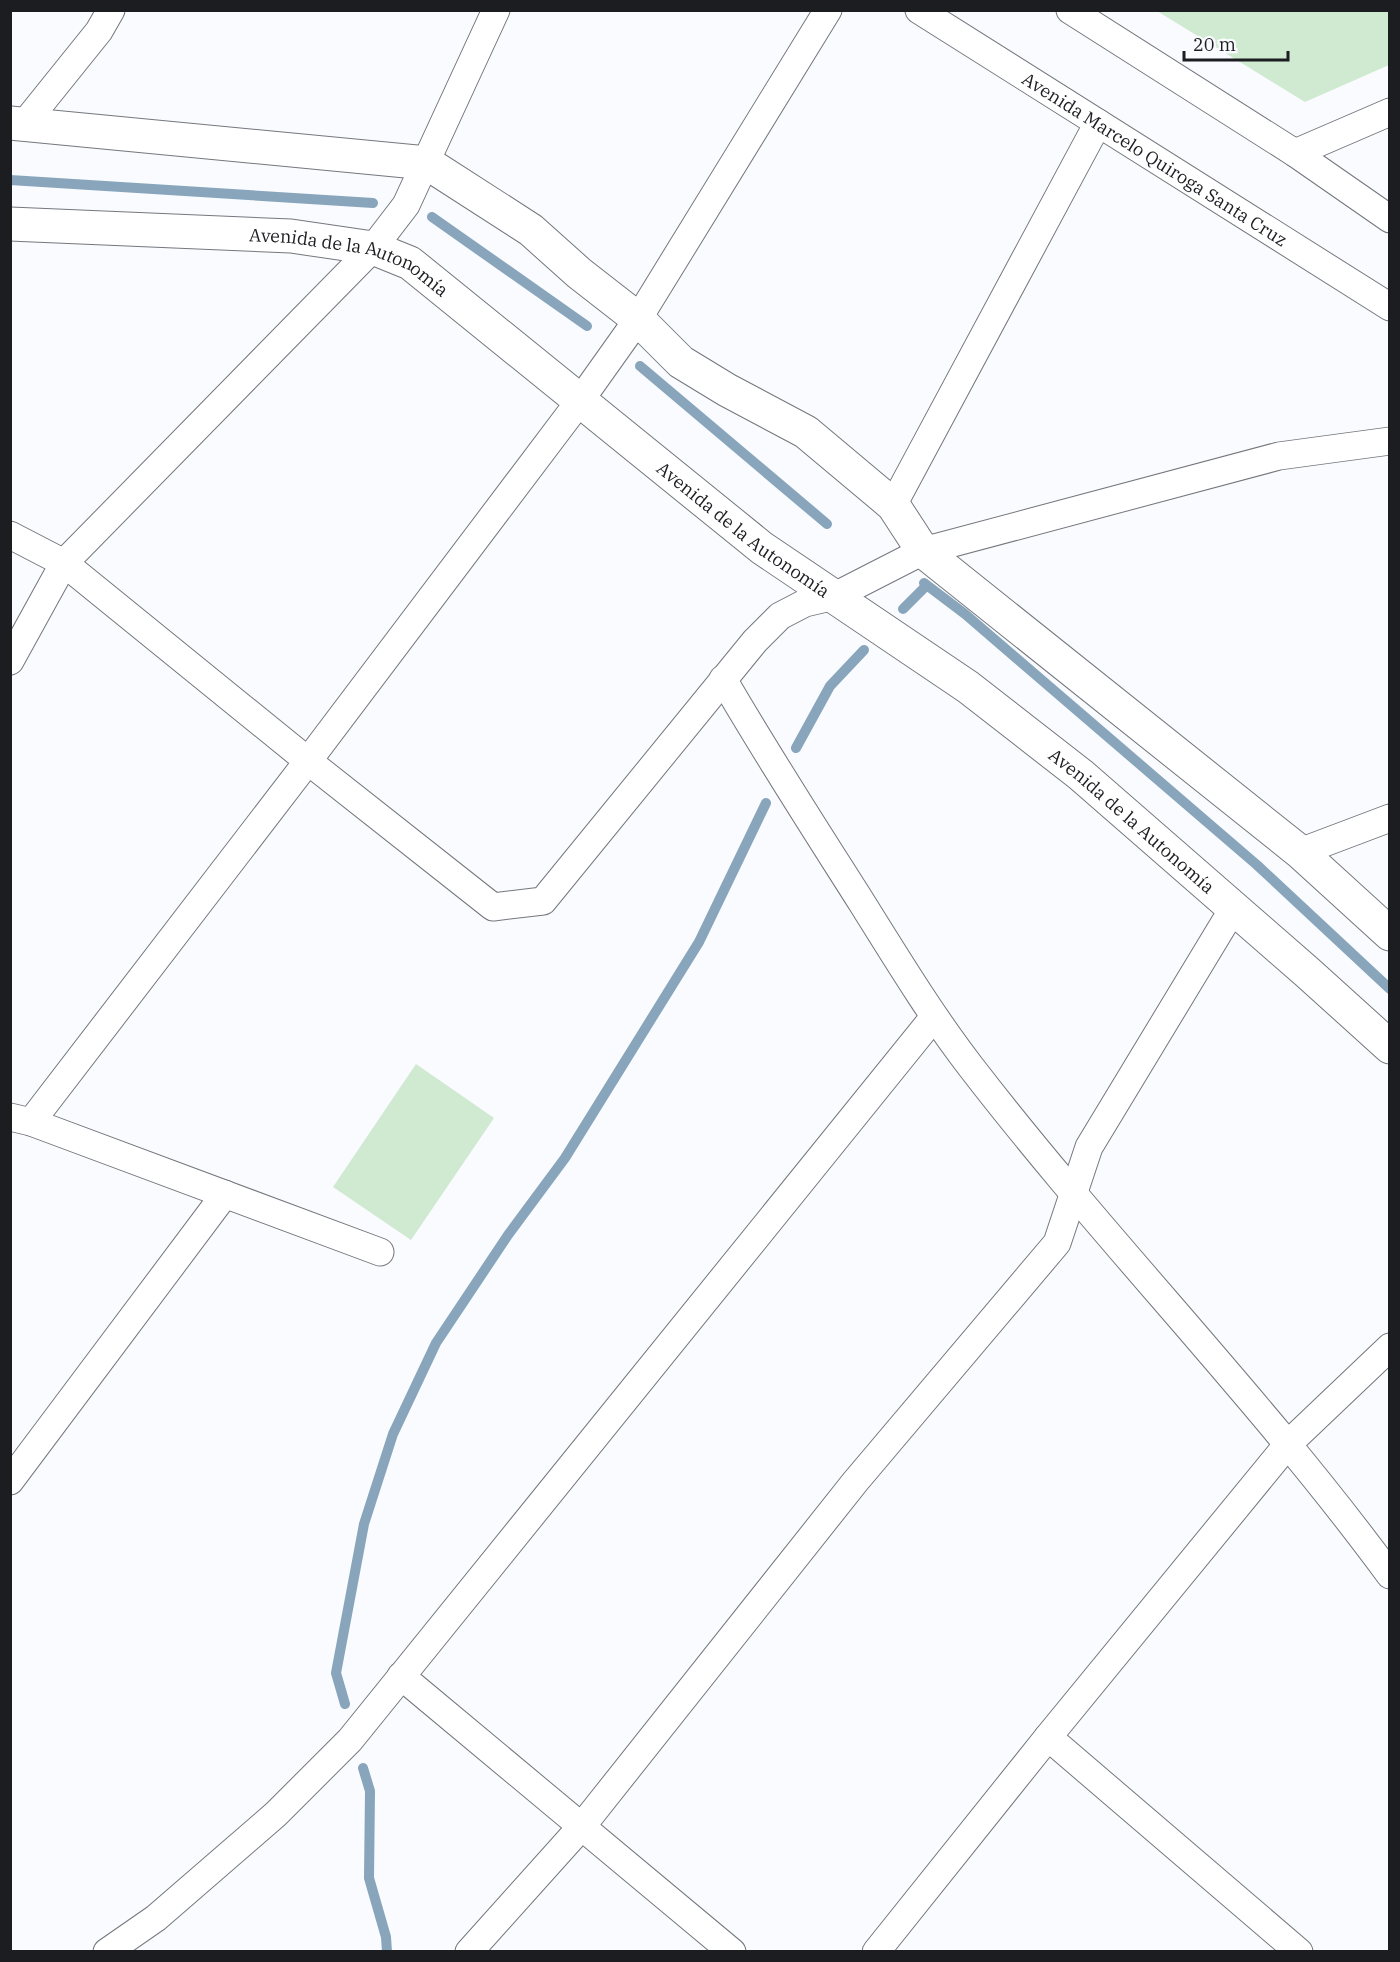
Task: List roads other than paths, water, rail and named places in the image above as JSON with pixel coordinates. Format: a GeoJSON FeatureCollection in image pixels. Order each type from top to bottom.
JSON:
{"type":"FeatureCollection","features":[{"type":"Feature","properties":{"kind":"street"},"geometry":{"type":"LineString","coordinates":[[18,123],[99,31],[111,10]]}},
{"type":"Feature","properties":{"kind":"street"},"geometry":{"type":"LineString","coordinates":[[10,661],[64,563],[373,248],[406,206],[496,10]]}},
{"type":"Feature","properties":{"kind":"street"},"geometry":{"type":"LineString","coordinates":[[380,1252],[21,1119],[308,760],[579,402],[638,319],[828,10]]}},
{"type":"Feature","properties":{"kind":"street","name":"Avenida Marcelo Quiroga Santa Cruz"},"geometry":{"type":"LineString","coordinates":[[919,10],[1389,308]]}},
{"type":"Feature","properties":{"kind":"street"},"geometry":{"type":"LineString","coordinates":[[1070,10],[1295,153],[1389,219]]}},
{"type":"Feature","properties":{"kind":"street"},"geometry":{"type":"LineString","coordinates":[[1295,153],[1389,112]]}},
{"type":"Feature","properties":{"kind":"street"},"geometry":{"type":"LineString","coordinates":[[18,123],[427,163],[531,230],[579,273],[638,319],[681,362],[727,390],[806,432],[893,505],[923,551],[1299,852],[1389,934]]}},
{"type":"Feature","properties":{"kind":"street"},"geometry":{"type":"LineString","coordinates":[[893,505],[1098,123]]}},
{"type":"Feature","properties":{"kind":"street","name":"Avenida de la Autonomía"},"geometry":{"type":"LineString","coordinates":[[10,224],[291,236],[373,248],[410,263],[762,548],[968,687],[1081,775],[1389,1047]]}},
{"type":"Feature","properties":{"kind":"street"},"geometry":{"type":"LineString","coordinates":[[10,535],[64,563],[493,907],[543,901],[723,679],[780,616],[805,603],[835,597],[923,551],[1279,456],[1389,441]]}},
{"type":"Feature","properties":{"kind":"street"},"geometry":{"type":"LineString","coordinates":[[723,679],[762,747],[934,1017],[1074,1196],[1288,1444],[1389,1575]]}},
{"type":"Feature","properties":{"kind":"street"},"geometry":{"type":"LineString","coordinates":[[1299,852],[1389,818]]}},
{"type":"Feature","properties":{"kind":"street"},"geometry":{"type":"LineString","coordinates":[[469,1952],[582,1826],[855,1482],[1057,1243],[1089,1147],[1233,909]]}},
{"type":"Feature","properties":{"kind":"street"},"geometry":{"type":"LineString","coordinates":[[107,1952],[156,1918],[276,1814],[350,1740],[934,1017]]}},
{"type":"Feature","properties":{"kind":"street"},"geometry":{"type":"LineString","coordinates":[[10,1481],[225,1194]]}},
{"type":"Feature","properties":{"kind":"street"},"geometry":{"type":"LineString","coordinates":[[876,1952],[1048,1737],[1288,1444],[1389,1347]]}},
{"type":"Feature","properties":{"kind":"street"},"geometry":{"type":"LineString","coordinates":[[401,1676],[732,1952]]}},
{"type":"Feature","properties":{"kind":"street"},"geometry":{"type":"LineString","coordinates":[[1048,1737],[1299,1952]]}},
{"type":"Feature","properties":{"kind":"waterway"},"geometry":{"type":"LineString","coordinates":[[10,180],[373,203]]}},
{"type":"Feature","properties":{"kind":"waterway"},"geometry":{"type":"LineString","coordinates":[[432,217],[587,326]]}},
{"type":"Feature","properties":{"kind":"waterway"},"geometry":{"type":"LineString","coordinates":[[640,366],[827,524]]}},
{"type":"Feature","properties":{"kind":"waterway"},"geometry":{"type":"LineString","coordinates":[[924,583],[965,614],[1257,865],[1390,989]]}},
{"type":"Feature","properties":{"kind":"waterway"},"geometry":{"type":"LineString","coordinates":[[903,609],[926,586]]}},
{"type":"Feature","properties":{"kind":"waterway"},"geometry":{"type":"LineString","coordinates":[[796,748],[830,686],[864,650]]}},
{"type":"Feature","properties":{"kind":"waterway"},"geometry":{"type":"LineString","coordinates":[[345,1704],[336,1673],[364,1524],[393,1434],[436,1343],[508,1235],[565,1158],[699,942],[766,803]]}},
{"type":"Feature","properties":{"kind":"waterway"},"geometry":{"type":"LineString","coordinates":[[363,1768],[370,1791],[369,1878],[386,1937],[387,1952]]}}]}
